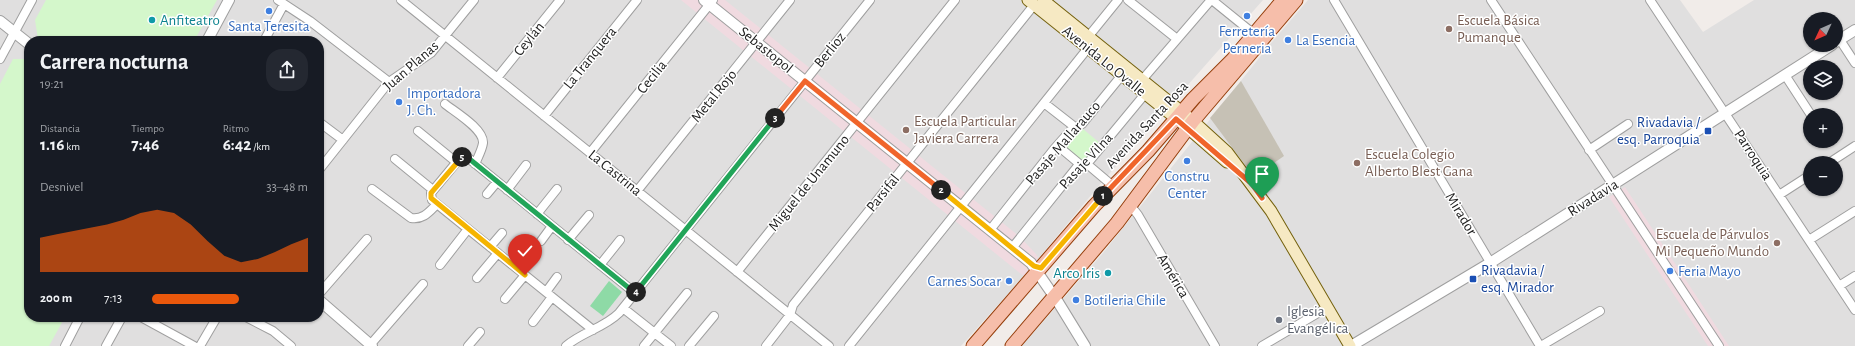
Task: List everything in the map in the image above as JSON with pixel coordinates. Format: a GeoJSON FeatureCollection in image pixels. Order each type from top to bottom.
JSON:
{"type":"FeatureCollection","features":[{"type":"Feature","properties":{"kind":"main road","name":"Avenida Santa Rosa"},"geometry":{"type":"LineString","coordinates":[[973,346],[1037,269],[1254,34],[1283,0]]}},
{"type":"Feature","properties":{"kind":"main road","name":"Avenida Santa Rosa"},"geometry":{"type":"LineString","coordinates":[[1012,346],[1057,295],[1130,206],[1191,125],[1296,0]]}},
{"type":"Feature","properties":{"kind":"main road","name":"Avenida Lo Ovalle"},"geometry":{"type":"LineString","coordinates":[[1043,4],[1088,37],[1142,80],[1179,116]]}},
{"type":"Feature","properties":{"kind":"main road","name":"Avenida Lo Ovalle"},"geometry":{"type":"LineString","coordinates":[[1043,4],[1088,48],[1145,94],[1191,125],[1252,184],[1282,229],[1350,346]]}},
{"type":"Feature","properties":{"kind":"street"},"geometry":{"type":"LineString","coordinates":[[0,60],[32,0]]}},
{"type":"Feature","properties":{"kind":"street"},"geometry":{"type":"LineString","coordinates":[[210,36],[229,0]]}},
{"type":"Feature","properties":{"kind":"street","name":"La Castrina"},"geometry":{"type":"LineString","coordinates":[[401,0],[829,346]]}},
{"type":"Feature","properties":{"kind":"street","name":"Juan Planas"},"geometry":{"type":"LineString","coordinates":[[324,164],[389,82],[428,56],[474,0]]}},
{"type":"Feature","properties":{"kind":"street","name":"Ceylán"},"geometry":{"type":"LineString","coordinates":[[497,78],[560,0]]}},
{"type":"Feature","properties":{"kind":"street","name":"La Tranquera"},"geometry":{"type":"LineString","coordinates":[[544,116],[637,0]]}},
{"type":"Feature","properties":{"kind":"street","name":"Metal Rojo"},"geometry":{"type":"LineString","coordinates":[[637,191],[790,0]]}},
{"type":"Feature","properties":{"kind":"street","name":"Berlioz"},"geometry":{"type":"LineString","coordinates":[[566,346],[613,318],[623,308],[870,0]]}},
{"type":"Feature","properties":{"kind":"street","name":"Miguel de Unamuno"},"geometry":{"type":"LineString","coordinates":[[737,272],[955,0]]}},
{"type":"Feature","properties":{"kind":"street"},"geometry":{"type":"LineString","coordinates":[[1088,37],[1118,0]]}},
{"type":"Feature","properties":{"kind":"street"},"geometry":{"type":"LineString","coordinates":[[1128,0],[1177,39]]}},
{"type":"Feature","properties":{"kind":"street"},"geometry":{"type":"LineString","coordinates":[[1142,80],[1211,0],[1254,34]]}},
{"type":"Feature","properties":{"kind":"street","name":"Mirador"},"geometry":{"type":"LineString","coordinates":[[1334,0],[1540,346],[1600,310]]}},
{"type":"Feature","properties":{"kind":"street"},"geometry":{"type":"LineString","coordinates":[[1491,0],[1719,346]]}},
{"type":"Feature","properties":{"kind":"street","name":"Parroquia"},"geometry":{"type":"LineString","coordinates":[[1650,0],[1855,310]]}},
{"type":"Feature","properties":{"kind":"street","name":"Sebastopol"},"geometry":{"type":"LineString","coordinates":[[709,1],[756,42],[961,206],[1037,269],[1092,346]]}},
{"type":"Feature","properties":{"kind":"street","name":"Cecilia"},"geometry":{"type":"LineString","coordinates":[[590,153],[709,1]]}},
{"type":"Feature","properties":{"kind":"street"},"geometry":{"type":"LineString","coordinates":[[266,36],[281,2],[310,21],[389,82]]}},
{"type":"Feature","properties":{"kind":"street","name":"Parsifal"},"geometry":{"type":"LineString","coordinates":[[766,346],[790,315],[793,305],[907,163],[1043,4]]}},
{"type":"Feature","properties":{"kind":"street"},"geometry":{"type":"LineString","coordinates":[[0,21],[24,40]]}},
{"type":"Feature","properties":{"kind":"street","name":"Rivadavia"},"geometry":{"type":"LineString","coordinates":[[1843,38],[1855,30]]}},
{"type":"Feature","properties":{"kind":"street"},"geometry":{"type":"LineString","coordinates":[[849,346],[1088,48]]}},
{"type":"Feature","properties":{"kind":"street"},"geometry":{"type":"LineString","coordinates":[[1843,50],[1855,63]]}},
{"type":"Feature","properties":{"kind":"street","name":"Rivadavia"},"geometry":{"type":"LineString","coordinates":[[1350,346],[1490,263],[1821,52]]}},
{"type":"Feature","properties":{"kind":"street","name":"Pasaje Mallarauco"},"geometry":{"type":"LineString","coordinates":[[990,230],[1058,146],[1070,132],[1082,124],[1122,75]]}},
{"type":"Feature","properties":{"kind":"street"},"geometry":{"type":"LineString","coordinates":[[1785,75],[1807,108]]}},
{"type":"Feature","properties":{"kind":"street","name":"Pasaje Vilna"},"geometry":{"type":"LineString","coordinates":[[1012,248],[1077,167],[1084,165],[1145,94]]}},
{"type":"Feature","properties":{"kind":"street"},"geometry":{"type":"LineString","coordinates":[[1044,102],[1076,128]]}},
{"type":"Feature","properties":{"kind":"street"},"geometry":{"type":"LineString","coordinates":[[445,104],[476,129],[482,136],[482,147],[475,164]]}},
{"type":"Feature","properties":{"kind":"street"},"geometry":{"type":"LineString","coordinates":[[1590,150],[1628,124]]}},
{"type":"Feature","properties":{"kind":"street"},"geometry":{"type":"LineString","coordinates":[[324,126],[343,140]]}},
{"type":"Feature","properties":{"kind":"street"},"geometry":{"type":"LineString","coordinates":[[418,131],[460,159]]}},
{"type":"Feature","properties":{"kind":"street"},"geometry":{"type":"LineString","coordinates":[[1058,146],[1113,186]]}},
{"type":"Feature","properties":{"kind":"street"},"geometry":{"type":"LineString","coordinates":[[1840,156],[1855,146]]}},
{"type":"Feature","properties":{"kind":"street"},"geometry":{"type":"LineString","coordinates":[[432,193],[460,159],[467,157],[635,293]]}},
{"type":"Feature","properties":{"kind":"street"},"geometry":{"type":"LineString","coordinates":[[395,159],[432,193],[437,204],[592,330]]}},
{"type":"Feature","properties":{"kind":"street"},"geometry":{"type":"LineString","coordinates":[[507,190],[526,165]]}},
{"type":"Feature","properties":{"kind":"street"},"geometry":{"type":"LineString","coordinates":[[1779,194],[1803,179]]}},
{"type":"Feature","properties":{"kind":"street"},"geometry":{"type":"LineString","coordinates":[[487,194],[497,182]]}},
{"type":"Feature","properties":{"kind":"street"},"geometry":{"type":"LineString","coordinates":[[372,189],[411,218],[417,219],[424,216],[437,204]]}},
{"type":"Feature","properties":{"kind":"street"},"geometry":{"type":"LineString","coordinates":[[537,214],[557,189]]}},
{"type":"Feature","properties":{"kind":"street","name":"América"},"geometry":{"type":"LineString","coordinates":[[1130,206],[1138,215],[1215,346]]}},
{"type":"Feature","properties":{"kind":"street"},"geometry":{"type":"LineString","coordinates":[[1809,240],[1855,211]]}},
{"type":"Feature","properties":{"kind":"street"},"geometry":{"type":"LineString","coordinates":[[568,240],[588,214]]}},
{"type":"Feature","properties":{"kind":"street"},"geometry":{"type":"LineString","coordinates":[[541,241],[552,226]]}},
{"type":"Feature","properties":{"kind":"street"},"geometry":{"type":"LineString","coordinates":[[440,265],[468,230]]}},
{"type":"Feature","properties":{"kind":"street"},"geometry":{"type":"LineString","coordinates":[[490,247],[502,233]]}},
{"type":"Feature","properties":{"kind":"street"},"geometry":{"type":"LineString","coordinates":[[324,288],[367,239]]}},
{"type":"Feature","properties":{"kind":"street"},"geometry":{"type":"LineString","coordinates":[[600,265],[620,240]]}},
{"type":"Feature","properties":{"kind":"street"},"geometry":{"type":"LineString","coordinates":[[477,278],[498,253]]}},
{"type":"Feature","properties":{"kind":"street"},"geometry":{"type":"LineString","coordinates":[[505,299],[525,275]]}},
{"type":"Feature","properties":{"kind":"street"},"geometry":{"type":"LineString","coordinates":[[1839,286],[1855,276]]}},
{"type":"Feature","properties":{"kind":"street"},"geometry":{"type":"LineString","coordinates":[[546,292],[557,277]]}},
{"type":"Feature","properties":{"kind":"street"},"geometry":{"type":"LineString","coordinates":[[324,304],[371,345],[423,284]]}},
{"type":"Feature","properties":{"kind":"street"},"geometry":{"type":"LineString","coordinates":[[644,346],[687,293]]}},
{"type":"Feature","properties":{"kind":"street","name":"Sebastopol"},"geometry":{"type":"LineString","coordinates":[[1057,295],[1085,346]]}},
{"type":"Feature","properties":{"kind":"street"},"geometry":{"type":"LineString","coordinates":[[533,322],[552,297]]}},
{"type":"Feature","properties":{"kind":"street"},"geometry":{"type":"LineString","coordinates":[[623,308],[671,346]]}},
{"type":"Feature","properties":{"kind":"street"},"geometry":{"type":"LineString","coordinates":[[1262,346],[1328,308]]}},
{"type":"Feature","properties":{"kind":"street"},"geometry":{"type":"LineString","coordinates":[[690,346],[714,316]]}},
{"type":"Feature","properties":{"kind":"street"},"geometry":{"type":"LineString","coordinates":[[64,346],[77,322]]}},
{"type":"Feature","properties":{"kind":"street"},"geometry":{"type":"LineString","coordinates":[[106,346],[119,322]]}},
{"type":"Feature","properties":{"kind":"street"},"geometry":{"type":"LineString","coordinates":[[150,322],[194,346]]}},
{"type":"Feature","properties":{"kind":"street"},"geometry":{"type":"LineString","coordinates":[[200,346],[214,322]]}},
{"type":"Feature","properties":{"kind":"street"},"geometry":{"type":"LineString","coordinates":[[255,322],[272,331],[291,346]]}},
{"type":"Feature","properties":{"kind":"street"},"geometry":{"type":"LineString","coordinates":[[468,346],[480,332]]}},
{"type":"Feature","properties":{"kind":"shaded area"},"geometry":{"type":"Polygon","coordinates":[[[0,0],[1263,0],[1102,182],[1024,276],[961,346],[0,346],[0,0]]]}},
{"type":"Feature","properties":{"kind":"shaded area"},"geometry":{"type":"Polygon","coordinates":[[[681,0],[725,0],[1019,236],[1038,258],[1024,276],[1021,274],[681,0]]]}},
{"type":"Feature","properties":{"kind":"shaded area"},"geometry":{"type":"Polygon","coordinates":[[[1308,0],[1680,0],[1703,32],[1754,0],[1855,0],[1855,346],[1022,346],[1103,253],[1272,42],[1308,0]]]}},
{"type":"Feature","properties":{"kind":"shaded area"},"geometry":{"type":"Polygon","coordinates":[[[1241,81],[1284,156],[1254,177],[1210,118],[1241,81]]]}},
{"type":"Feature","properties":{"kind":"shaded area","name":"Feria Mayo"},"geometry":{"type":"Polygon","coordinates":[[[1625,187],[1729,346],[1708,346],[1609,197],[1625,187]]]}},
{"type":"Feature","properties":{"kind":"green space"},"geometry":{"type":"Polygon","coordinates":[[[46,0],[217,0],[197,36],[38,36],[35,20],[46,0]]]}},
{"type":"Feature","properties":{"kind":"green space"},"geometry":{"type":"Polygon","coordinates":[[[13,59],[24,59],[24,322],[62,322],[49,346],[0,346],[0,84],[13,59]]]}},
{"type":"Feature","properties":{"kind":"green space"},"geometry":{"type":"Polygon","coordinates":[[[1083,129],[1101,144],[1084,161],[1077,162],[1061,147],[1073,133],[1083,129]]]}},
{"type":"Feature","properties":{"kind":"green space"},"geometry":{"type":"Polygon","coordinates":[[[609,281],[622,292],[603,316],[590,306],[609,281]]]}},
{"type":"Feature","properties":{"kind":"place","name":"Santa Teresita"},"geometry":{"type":"Point","coordinates":[269,11]}},
{"type":"Feature","properties":{"kind":"place","name":"Ferretería Perneria"},"geometry":{"type":"Point","coordinates":[1247,16]}},
{"type":"Feature","properties":{"kind":"place","name":"Anfiteatro"},"geometry":{"type":"Point","coordinates":[152,20]}},
{"type":"Feature","properties":{"kind":"place","name":"Escuela Básica Pumanque"},"geometry":{"type":"Point","coordinates":[1449,29]}},
{"type":"Feature","properties":{"kind":"place","name":"La Esencia"},"geometry":{"type":"Point","coordinates":[1288,40]}},
{"type":"Feature","properties":{"kind":"place","name":"Importadora J. Ch."},"geometry":{"type":"Point","coordinates":[399,102]}},
{"type":"Feature","properties":{"kind":"place","name":"Escuela Particular Javiera Carrera"},"geometry":{"type":"Point","coordinates":[906,130]}},
{"type":"Feature","properties":{"kind":"place","name":"Rivadavia / esq. Parroquia"},"geometry":{"type":"Point","coordinates":[1708,131]}},
{"type":"Feature","properties":{"kind":"place","name":"Constru Center"},"geometry":{"type":"Point","coordinates":[1187,161]}},
{"type":"Feature","properties":{"kind":"place","name":"Escuela Colegio Alberto Blest Gana"},"geometry":{"type":"Point","coordinates":[1357,163]}},
{"type":"Feature","properties":{"kind":"place","name":"Escuela de Párvulos Mi Pequeño Mundo"},"geometry":{"type":"Point","coordinates":[1777,243]}},
{"type":"Feature","properties":{"kind":"place","name":"Feria Mayo"},"geometry":{"type":"Point","coordinates":[1670,271]}},
{"type":"Feature","properties":{"kind":"place","name":"Arco Iris"},"geometry":{"type":"Point","coordinates":[1108,273]}},
{"type":"Feature","properties":{"kind":"place","name":"Rivadavia / esq. Mirador"},"geometry":{"type":"Point","coordinates":[1473,279]}},
{"type":"Feature","properties":{"kind":"place","name":"Carnes Socar"},"geometry":{"type":"Point","coordinates":[1009,281]}},
{"type":"Feature","properties":{"kind":"place","name":"Botileria Chile"},"geometry":{"type":"Point","coordinates":[1076,300]}},
{"type":"Feature","properties":{"kind":"place","name":"Iglesia Evangélica"},"geometry":{"type":"Point","coordinates":[1279,320]}},
{"type":"Feature","properties":{"kind":"route"},"geometry":{"type":"LineString","coordinates":[[525,275],[431,198],[431,193],[460,158],[463,156],[467,157],[635,293],[805,81],[1034,266],[1041,268],[1094,206],[1148,151],[1176,119],[1252,184],[1262,198]]}}]}
